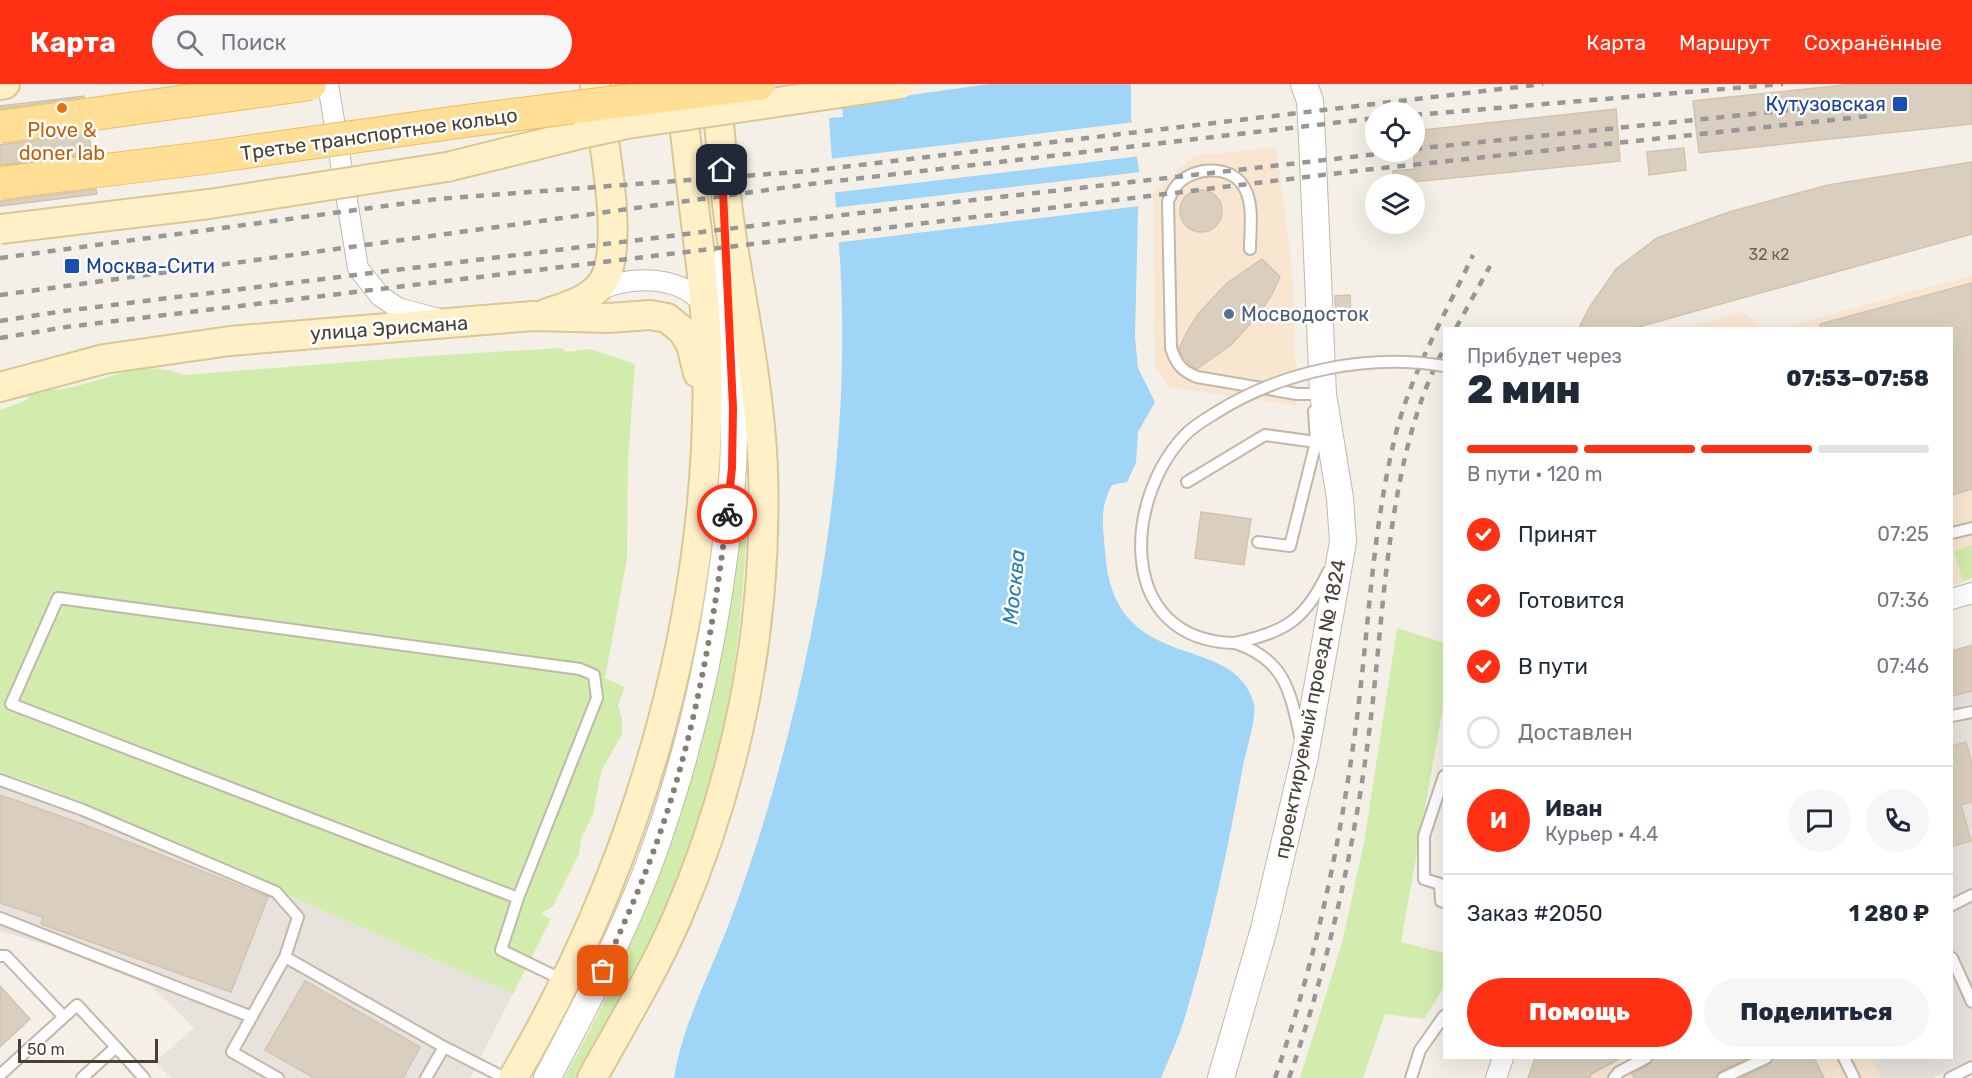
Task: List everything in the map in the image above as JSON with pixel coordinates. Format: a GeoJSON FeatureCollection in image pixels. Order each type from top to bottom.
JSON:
{"type":"FeatureCollection","features":[{"type":"Feature","properties":{"kind":"main road"},"geometry":{"type":"LineString","coordinates":[[0,85],[5,84]]}},
{"type":"Feature","properties":{"kind":"main road"},"geometry":{"type":"LineString","coordinates":[[0,127],[310,84]]}},
{"type":"Feature","properties":{"kind":"main road"},"geometry":{"type":"LineString","coordinates":[[533,316],[562,309],[591,294],[602,283],[610,267],[614,245],[613,224],[595,84]]}},
{"type":"Feature","properties":{"kind":"main road"},"geometry":{"type":"LineString","coordinates":[[513,1078],[565,981],[612,874],[638,803],[674,677],[691,597],[702,508],[707,422],[705,304],[681,84]]}},
{"type":"Feature","properties":{"kind":"main road"},"geometry":{"type":"LineString","coordinates":[[592,1078],[641,991],[676,920],[701,858],[732,761],[747,693],[763,531],[763,469],[755,385],[721,147],[716,84]]}},
{"type":"Feature","properties":{"kind":"main road","name":"Третье транспортное кольцо"},"geometry":{"type":"LineString","coordinates":[[0,183],[759,84]]}},
{"type":"Feature","properties":{"kind":"main road","name":"Третье транспортное кольцо"},"geometry":{"type":"LineString","coordinates":[[0,229],[209,204],[447,167],[627,124],[901,84]]}},
{"type":"Feature","properties":{"kind":"main road","name":"улица Эрисмана"},"geometry":{"type":"LineString","coordinates":[[0,387],[104,360],[230,341],[347,329],[533,316],[609,318],[650,315],[667,318],[683,331],[691,345],[707,422]]}},
{"type":"Feature","properties":{"kind":"main road"},"geometry":{"type":"LineString","coordinates":[[0,372],[62,362],[104,360]]}},
{"type":"Feature","properties":{"kind":"street"},"geometry":{"type":"LineString","coordinates":[[328,84],[357,268],[366,282],[380,296],[398,308],[422,316],[464,322]]}},
{"type":"Feature","properties":{"kind":"street","name":"проектируемый проезд № 1824"},"geometry":{"type":"LineString","coordinates":[[1221,1078],[1264,929],[1305,756],[1342,542],[1340,498],[1318,394],[1312,138],[1310,101],[1304,84]]}},
{"type":"Feature","properties":{"kind":"street"},"geometry":{"type":"LineString","coordinates":[[548,1078],[594,992],[646,870],[675,786],[699,693],[716,609],[732,468],[733,408],[721,147]]}},
{"type":"Feature","properties":{"kind":"street"},"geometry":{"type":"LineString","coordinates":[[591,294],[625,281],[657,281],[678,286],[705,304],[721,328],[729,350]]}},
{"type":"Feature","properties":{"kind":"street"},"geometry":{"type":"LineString","coordinates":[[1953,599],[1972,593]]}},
{"type":"Feature","properties":{"kind":"street"},"geometry":{"type":"LineString","coordinates":[[1496,1078],[1503,1059]]}},
{"type":"Feature","properties":{"kind":"lane"},"geometry":{"type":"LineString","coordinates":[[1250,249],[1250,204],[1245,188],[1236,178],[1227,172],[1199,172],[1175,186],[1168,201],[1171,348],[1183,372],[1197,377],[1297,394],[1318,394],[1316,442],[1290,546],[1258,542]]}},
{"type":"Feature","properties":{"kind":"lane"},"geometry":{"type":"LineString","coordinates":[[1305,756],[1291,693],[1280,672],[1269,660],[1234,643],[1198,638],[1182,630],[1156,606],[1147,586],[1143,561],[1142,524],[1149,494],[1165,459],[1185,434],[1241,397],[1279,382],[1358,364],[1393,362],[1443,366]]}},
{"type":"Feature","properties":{"kind":"lane"},"geometry":{"type":"LineString","coordinates":[[1187,482],[1265,435],[1316,442]]}},
{"type":"Feature","properties":{"kind":"lane"},"geometry":{"type":"LineString","coordinates":[[1953,533],[1972,528]]}},
{"type":"Feature","properties":{"kind":"lane"},"geometry":{"type":"LineString","coordinates":[[1234,643],[1270,636],[1302,613],[1319,591],[1342,542]]}},
{"type":"Feature","properties":{"kind":"lane"},"geometry":{"type":"LineString","coordinates":[[11,704],[58,598],[580,669],[594,675],[597,698],[518,898],[501,950],[565,981]]}},
{"type":"Feature","properties":{"kind":"lane"},"geometry":{"type":"LineString","coordinates":[[0,701],[518,898]]}},
{"type":"Feature","properties":{"kind":"lane"},"geometry":{"type":"LineString","coordinates":[[1953,716],[1972,711]]}},
{"type":"Feature","properties":{"kind":"lane"},"geometry":{"type":"LineString","coordinates":[[1443,779],[1424,837],[1424,879],[1440,884],[1441,901],[1443,902]]}},
{"type":"Feature","properties":{"kind":"lane"},"geometry":{"type":"LineString","coordinates":[[0,780],[83,810],[276,892],[298,917],[285,957],[232,1052],[278,1078]]}},
{"type":"Feature","properties":{"kind":"lane"},"geometry":{"type":"LineString","coordinates":[[1953,904],[1972,895]]}},
{"type":"Feature","properties":{"kind":"lane"},"geometry":{"type":"LineString","coordinates":[[0,918],[252,1017]]}},
{"type":"Feature","properties":{"kind":"lane"},"geometry":{"type":"LineString","coordinates":[[0,956],[6,956],[64,1017]]}},
{"type":"Feature","properties":{"kind":"lane"},"geometry":{"type":"LineString","coordinates":[[285,957],[444,1047],[505,1078]]}},
{"type":"Feature","properties":{"kind":"lane"},"geometry":{"type":"LineString","coordinates":[[1953,960],[1972,1002]]}},
{"type":"Feature","properties":{"kind":"lane"},"geometry":{"type":"LineString","coordinates":[[0,1075],[77,1005],[144,1078]]}},
{"type":"Feature","properties":{"kind":"lane"},"geometry":{"type":"LineString","coordinates":[[1411,1078],[1420,1050],[1443,1017]]}},
{"type":"Feature","properties":{"kind":"lane"},"geometry":{"type":"LineString","coordinates":[[82,1078],[116,1047]]}},
{"type":"Feature","properties":{"kind":"lane"},"geometry":{"type":"LineString","coordinates":[[426,1078],[444,1047]]}},
{"type":"Feature","properties":{"kind":"lane"},"geometry":{"type":"LineString","coordinates":[[1614,1078],[1619,1072],[1644,1059]]}},
{"type":"Feature","properties":{"kind":"lane"},"geometry":{"type":"LineString","coordinates":[[1723,1078],[1764,1059]]}},
{"type":"Feature","properties":{"kind":"lane"},"geometry":{"type":"LineString","coordinates":[[1844,1059],[1854,1078]]}},
{"type":"Feature","properties":{"kind":"lane"},"geometry":{"type":"LineString","coordinates":[[1950,1078],[1972,1067]]}},
{"type":"Feature","properties":{"kind":"shaded area","name":"Мосводосток"},"geometry":{"type":"Polygon","coordinates":[[[1276,147],[1292,266],[1297,406],[1169,387],[1155,366],[1153,193],[1193,156],[1276,147]]]}},
{"type":"Feature","properties":{"kind":"shaded area"},"geometry":{"type":"Polygon","coordinates":[[[1972,275],[1972,579],[1953,585],[1953,327],[1786,327],[1972,275]]]}},
{"type":"Feature","properties":{"kind":"shaded area"},"geometry":{"type":"Polygon","coordinates":[[[1743,312],[1761,327],[1687,327],[1743,312]]]}},
{"type":"Feature","properties":{"kind":"shaded area"},"geometry":{"type":"Polygon","coordinates":[[[1972,645],[1972,1059],[1933,1078],[1881,1078],[1872,1059],[1953,1059],[1953,651],[1972,645]]]}},
{"type":"Feature","properties":{"kind":"shaded area"},"geometry":{"type":"Polygon","coordinates":[[[0,772],[42,787],[513,994],[470,1078],[171,1078],[155,1062],[194,1028],[151,986],[56,948],[0,931],[0,772]]]}},
{"type":"Feature","properties":{"kind":"shaded area"},"geometry":{"type":"Polygon","coordinates":[[[1535,1059],[1872,1059],[1881,1078],[1528,1078],[1535,1059]]]}},
{"type":"Feature","properties":{"kind":"green space"},"geometry":{"type":"Polygon","coordinates":[[[562,348],[565,352],[590,349],[635,364],[628,461],[627,559],[605,678],[625,687],[618,705],[622,720],[622,734],[601,772],[593,814],[581,839],[579,854],[553,906],[541,914],[551,919],[513,994],[43,787],[0,772],[0,410],[27,400],[31,392],[72,387],[143,369],[170,370],[184,375],[562,348]]]}},
{"type":"Feature","properties":{"kind":"green space"},"geometry":{"type":"Polygon","coordinates":[[[743,501],[748,501],[746,551],[736,651],[719,749],[706,798],[673,893],[639,964],[575,1078],[564,1078],[601,1009],[632,939],[660,869],[683,798],[702,727],[718,653],[743,501]]]}},
{"type":"Feature","properties":{"kind":"green space"},"geometry":{"type":"Polygon","coordinates":[[[1972,545],[1972,578],[1963,581],[1954,551],[1972,545]]]}},
{"type":"Feature","properties":{"kind":"green space"},"geometry":{"type":"Polygon","coordinates":[[[1397,628],[1443,643],[1443,707],[1401,942],[1443,953],[1443,989],[1424,1019],[1385,1014],[1363,1078],[1300,1078],[1342,943],[1364,843],[1397,628]]]}},
{"type":"Feature","properties":{"kind":"water","name":"Москва"},"geometry":{"type":"Polygon","coordinates":[[[840,84],[1131,84],[1131,117],[1139,170],[1135,337],[1138,368],[1155,402],[1138,432],[1136,463],[1127,482],[1112,485],[1105,502],[1103,517],[1105,551],[1113,591],[1129,619],[1150,636],[1223,666],[1242,681],[1255,710],[1204,950],[1182,1027],[1161,1078],[674,1078],[695,1005],[733,914],[768,807],[794,709],[818,597],[834,483],[842,368],[840,263],[829,118],[843,117],[840,84]]]}},
{"type":"Feature","properties":{"kind":"pier"},"geometry":{"type":"Polygon","coordinates":[[[837,84],[989,84],[839,105],[837,84]]]}},
{"type":"Feature","properties":{"kind":"pier"},"geometry":{"type":"Polygon","coordinates":[[[1135,122],[1141,156],[831,193],[829,159],[1135,122]]]}},
{"type":"Feature","properties":{"kind":"pier"},"geometry":{"type":"Polygon","coordinates":[[[1141,172],[1139,206],[834,243],[832,208],[1141,172]]]}},
{"type":"Feature","properties":{"kind":"building"},"geometry":{"type":"Polygon","coordinates":[[[1854,84],[1972,84],[1972,124],[1699,153],[1693,101],[1854,84]]]}},
{"type":"Feature","properties":{"kind":"building"},"geometry":{"type":"Polygon","coordinates":[[[84,97],[0,109],[0,106],[84,97]]]}},
{"type":"Feature","properties":{"kind":"building"},"geometry":{"type":"Polygon","coordinates":[[[1616,109],[1620,161],[1425,181],[1425,174],[1393,174],[1393,171],[1414,169],[1414,162],[1425,162],[1425,130],[1616,109]]]}},
{"type":"Feature","properties":{"kind":"building"},"geometry":{"type":"Polygon","coordinates":[[[89,133],[92,154],[0,165],[0,145],[89,133]]]}},
{"type":"Feature","properties":{"kind":"building"},"geometry":{"type":"Polygon","coordinates":[[[1684,148],[1686,170],[1649,175],[1647,152],[1684,148]]]}},
{"type":"Feature","properties":{"kind":"building"},"geometry":{"type":"Polygon","coordinates":[[[1972,162],[1972,234],[1639,327],[1580,327],[1589,308],[1616,269],[1657,238],[1729,212],[1828,185],[1972,162]]]}},
{"type":"Feature","properties":{"kind":"building"},"geometry":{"type":"Polygon","coordinates":[[[96,189],[97,194],[0,206],[0,201],[96,189]]]}},
{"type":"Feature","properties":{"kind":"building"},"geometry":{"type":"Polygon","coordinates":[[[1201,190],[1216,196],[1222,211],[1216,226],[1201,232],[1186,226],[1180,211],[1186,196],[1201,190]]]}},
{"type":"Feature","properties":{"kind":"building","name":"Мосводосток"},"geometry":{"type":"Polygon","coordinates":[[[1262,259],[1280,277],[1271,296],[1259,314],[1231,345],[1197,369],[1193,367],[1182,356],[1179,348],[1198,314],[1227,283],[1262,259]]]}},
{"type":"Feature","properties":{"kind":"building"},"geometry":{"type":"Polygon","coordinates":[[[1972,283],[1972,489],[1953,495],[1953,327],[1821,327],[1820,324],[1972,283]]]}},
{"type":"Feature","properties":{"kind":"building"},"geometry":{"type":"Polygon","coordinates":[[[1350,295],[1351,314],[1336,315],[1335,296],[1350,295]]]}},
{"type":"Feature","properties":{"kind":"building"},"geometry":{"type":"Polygon","coordinates":[[[1201,512],[1251,519],[1244,565],[1195,558],[1201,512]]]}},
{"type":"Feature","properties":{"kind":"building"},"geometry":{"type":"Polygon","coordinates":[[[1972,645],[1972,691],[1953,696],[1953,651],[1972,645]]]}},
{"type":"Feature","properties":{"kind":"building"},"geometry":{"type":"Polygon","coordinates":[[[1966,742],[1972,764],[1972,802],[1961,805],[1971,841],[1953,846],[1953,746],[1966,742]]]}},
{"type":"Feature","properties":{"kind":"building"},"geometry":{"type":"Polygon","coordinates":[[[0,795],[80,823],[268,897],[231,992],[41,924],[43,917],[0,903],[0,795]]]}},
{"type":"Feature","properties":{"kind":"building"},"geometry":{"type":"Polygon","coordinates":[[[305,981],[420,1047],[403,1078],[314,1078],[265,1050],[305,981]]]}},
{"type":"Feature","properties":{"kind":"building"},"geometry":{"type":"Polygon","coordinates":[[[0,986],[30,1019],[0,1047],[0,986]]]}},
{"type":"Feature","properties":{"kind":"building"},"geometry":{"type":"Polygon","coordinates":[[[1535,1059],[1619,1059],[1591,1074],[1590,1078],[1528,1078],[1535,1059]]]}},
{"type":"Feature","properties":{"kind":"building"},"geometry":{"type":"Polygon","coordinates":[[[1652,1059],[1747,1059],[1720,1071],[1716,1078],[1634,1078],[1632,1074],[1650,1064],[1652,1059]]]}},
{"type":"Feature","properties":{"kind":"building"},"geometry":{"type":"Polygon","coordinates":[[[1772,1059],[1814,1059],[1824,1078],[1741,1078],[1769,1065],[1772,1059]]]}},
{"type":"Feature","properties":{"kind":"railway"},"geometry":{"type":"LineString","coordinates":[[0,258],[437,199],[809,171],[1543,84]]}},
{"type":"Feature","properties":{"kind":"railway"},"geometry":{"type":"LineString","coordinates":[[1425,114],[1783,84]]}},
{"type":"Feature","properties":{"kind":"railway"},"geometry":{"type":"LineString","coordinates":[[1425,148],[1868,102]]}},
{"type":"Feature","properties":{"kind":"railway"},"geometry":{"type":"LineString","coordinates":[[0,338],[66,327],[1364,170],[1869,116]]}},
{"type":"Feature","properties":{"kind":"railway"},"geometry":{"type":"LineString","coordinates":[[0,295],[811,184],[1365,119]]}},
{"type":"Feature","properties":{"kind":"railway"},"geometry":{"type":"LineString","coordinates":[[0,321],[64,311],[816,218],[1365,155]]}},
{"type":"Feature","properties":{"kind":"railway"},"geometry":{"type":"LineString","coordinates":[[1275,1078],[1314,947],[1334,859],[1356,725],[1381,505],[1396,433],[1420,365],[1473,255]]}},
{"type":"Feature","properties":{"kind":"railway"},"geometry":{"type":"LineString","coordinates":[[1457,327],[1490,266]]}},
{"type":"Feature","properties":{"kind":"railway"},"geometry":{"type":"LineString","coordinates":[[1289,1078],[1328,947],[1357,815],[1399,483],[1410,435],[1425,390],[1443,351]]}},
{"type":"Feature","properties":{"kind":"way so far"},"geometry":{"type":"LineString","coordinates":[[603,971],[646,870],[675,786],[699,693],[716,609],[727,514]]}},
{"type":"Feature","properties":{"kind":"place","name":"Кутузовская"},"geometry":{"type":"Point","coordinates":[1900,104]}},
{"type":"Feature","properties":{"kind":"place","name":"Plove & doner lab"},"geometry":{"type":"Point","coordinates":[62,108]}},
{"type":"Feature","properties":{"kind":"place","name":"Москва-Сити"},"geometry":{"type":"Point","coordinates":[72,266]}},
{"type":"Feature","properties":{"kind":"place","name":"Мосводосток"},"geometry":{"type":"Point","coordinates":[1229,314]}},
{"type":"Feature","properties":{"kind":"route"},"geometry":{"type":"LineString","coordinates":[[722,170],[733,408],[732,468],[727,514]]}}]}
